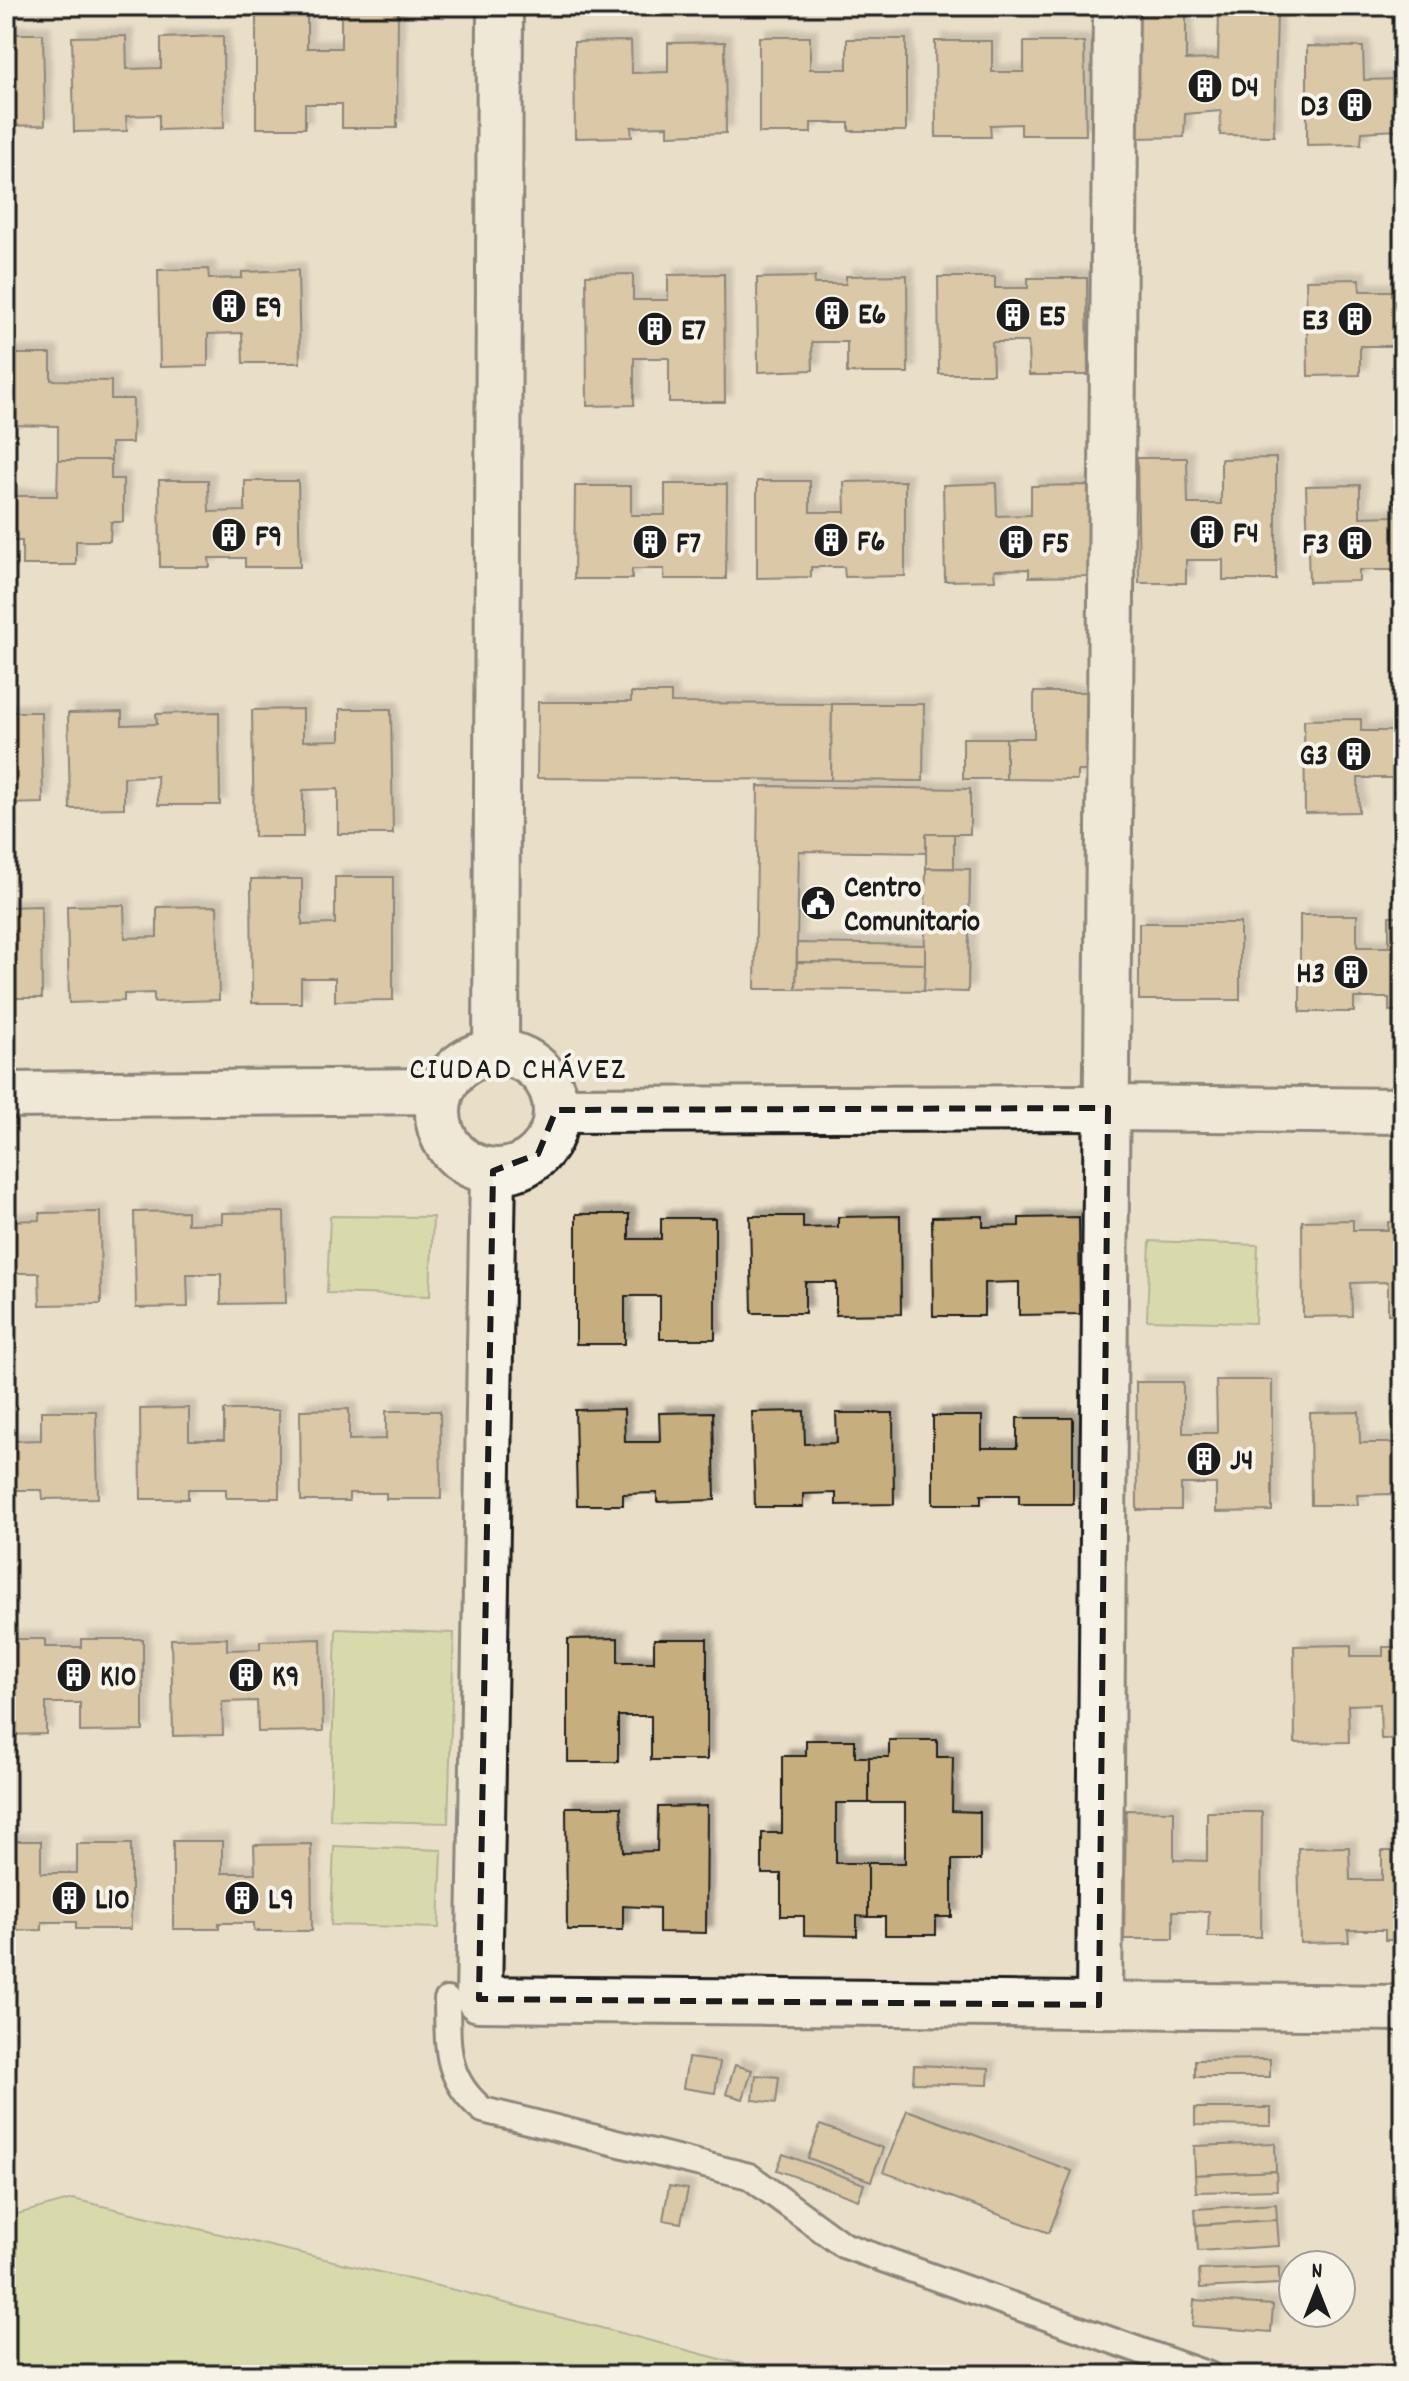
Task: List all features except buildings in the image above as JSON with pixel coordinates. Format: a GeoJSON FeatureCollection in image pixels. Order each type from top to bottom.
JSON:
{"type":"FeatureCollection","features":[{"type":"Feature","properties":{"kind":"street"},"geometry":{"type":"LineString","coordinates":[[496,1053],[500,6]]}},
{"type":"Feature","properties":{"kind":"street"},"geometry":{"type":"LineString","coordinates":[[1099,2005],[1116,6]]}},
{"type":"Feature","properties":{"kind":"street"},"geometry":{"type":"LineString","coordinates":[[496,1053],[518,1057],[538,1069],[551,1088],[556,1110],[555,1126],[538,1154],[509,1169],[493,1171],[472,1165],[454,1152],[442,1135],[437,1113],[441,1091],[457,1068],[469,1060],[496,1053]]}},
{"type":"Feature","properties":{"kind":"street"},"geometry":{"type":"LineString","coordinates":[[6,1095],[441,1091]]}},
{"type":"Feature","properties":{"kind":"street"},"geometry":{"type":"LineString","coordinates":[[556,1110],[1108,1108],[1403,1111]]}},
{"type":"Feature","properties":{"kind":"street"},"geometry":{"type":"LineString","coordinates":[[493,1171],[479,1999],[1403,2008]]}},
{"type":"Feature","properties":{"kind":"lane"},"geometry":{"type":"LineString","coordinates":[[447,2000],[448,2052],[455,2078],[464,2095],[483,2110],[749,2176],[843,2245],[1209,2375]]}},
{"type":"Feature","properties":{"kind":"highlighted area"},"geometry":{"type":"Polygon","coordinates":[[[1108,1108],[1099,2005],[479,1999],[493,1171],[538,1154],[556,1110],[1108,1108]]]}},
{"type":"Feature","properties":{"kind":"green space"},"geometry":{"type":"Polygon","coordinates":[[[330,1216],[433,1217],[430,1296],[327,1293],[330,1216]]]}},
{"type":"Feature","properties":{"kind":"green space"},"geometry":{"type":"Polygon","coordinates":[[[1150,1241],[1258,1245],[1255,1323],[1147,1320],[1150,1241]]]}},
{"type":"Feature","properties":{"kind":"green space"},"geometry":{"type":"Polygon","coordinates":[[[336,1629],[454,1633],[448,1823],[330,1820],[336,1629]]]}},
{"type":"Feature","properties":{"kind":"green space"},"geometry":{"type":"Polygon","coordinates":[[[334,1846],[442,1850],[439,1928],[331,1925],[334,1846]]]}},
{"type":"Feature","properties":{"kind":"green space"},"geometry":{"type":"Polygon","coordinates":[[[73,2199],[463,2292],[736,2363],[806,2375],[6,2375],[6,2217],[73,2199]]]}},
{"type":"Feature","properties":{"kind":"place","name":"D4"},"geometry":{"type":"Point","coordinates":[1205,86]}},
{"type":"Feature","properties":{"kind":"place","name":"D3"},"geometry":{"type":"Point","coordinates":[1355,105]}},
{"type":"Feature","properties":{"kind":"place","name":"E9"},"geometry":{"type":"Point","coordinates":[229,306]}},
{"type":"Feature","properties":{"kind":"place","name":"E6"},"geometry":{"type":"Point","coordinates":[832,313]}},
{"type":"Feature","properties":{"kind":"place","name":"E5"},"geometry":{"type":"Point","coordinates":[1013,315]}},
{"type":"Feature","properties":{"kind":"place","name":"E3"},"geometry":{"type":"Point","coordinates":[1355,319]}},
{"type":"Feature","properties":{"kind":"place","name":"E7"},"geometry":{"type":"Point","coordinates":[655,329]}},
{"type":"Feature","properties":{"kind":"place","name":"F4"},"geometry":{"type":"Point","coordinates":[1207,532]}},
{"type":"Feature","properties":{"kind":"place","name":"F9"},"geometry":{"type":"Point","coordinates":[229,535]}},
{"type":"Feature","properties":{"kind":"place","name":"F6"},"geometry":{"type":"Point","coordinates":[831,540]}},
{"type":"Feature","properties":{"kind":"place","name":"F7"},"geometry":{"type":"Point","coordinates":[650,542]}},
{"type":"Feature","properties":{"kind":"place","name":"F5"},"geometry":{"type":"Point","coordinates":[1016,542]}},
{"type":"Feature","properties":{"kind":"place","name":"F3"},"geometry":{"type":"Point","coordinates":[1355,543]}},
{"type":"Feature","properties":{"kind":"place","name":"G3"},"geometry":{"type":"Point","coordinates":[1354,754]}},
{"type":"Feature","properties":{"kind":"place","name":"Centro Comunitario"},"geometry":{"type":"Point","coordinates":[818,903]}},
{"type":"Feature","properties":{"kind":"place","name":"H3"},"geometry":{"type":"Point","coordinates":[1351,972]}},
{"type":"Feature","properties":{"kind":"place","name":"J4"},"geometry":{"type":"Point","coordinates":[1204,1459]}},
{"type":"Feature","properties":{"kind":"place","name":"K10"},"geometry":{"type":"Point","coordinates":[74,1675]}},
{"type":"Feature","properties":{"kind":"place","name":"K9"},"geometry":{"type":"Point","coordinates":[246,1675]}},
{"type":"Feature","properties":{"kind":"place","name":"L10"},"geometry":{"type":"Point","coordinates":[69,1898]}},
{"type":"Feature","properties":{"kind":"place","name":"L9"},"geometry":{"type":"Point","coordinates":[242,1898]}},
{"type":"Feature","properties":{"kind":"district","name":"CIUDAD CHÁVEZ"},"geometry":{"type":"Point","coordinates":[518,1067]}}]}
